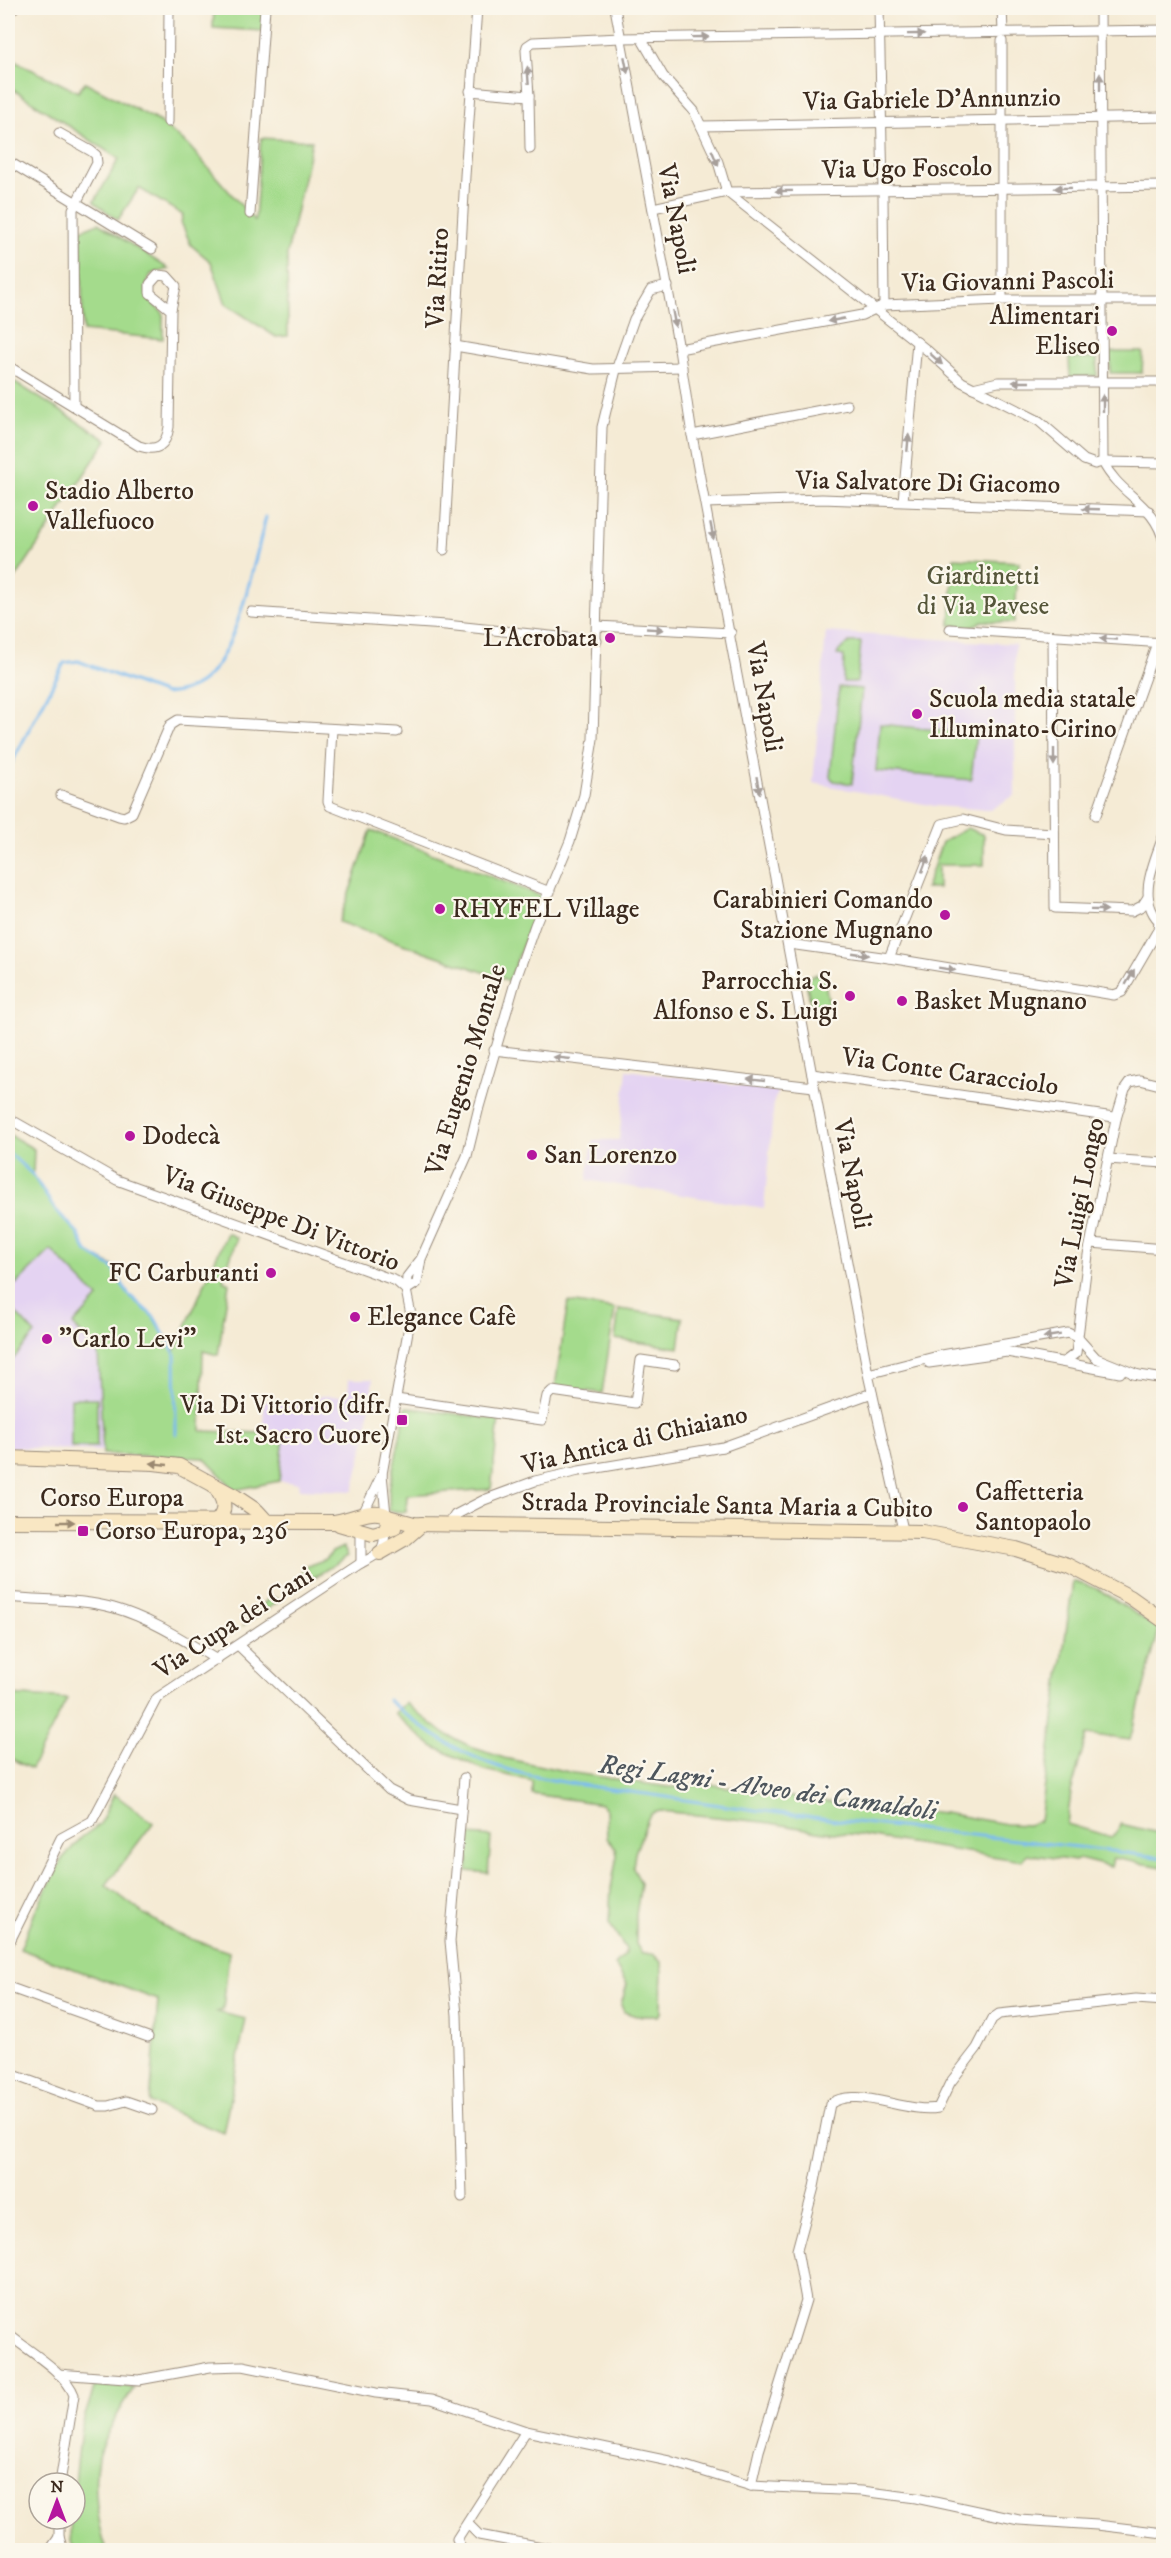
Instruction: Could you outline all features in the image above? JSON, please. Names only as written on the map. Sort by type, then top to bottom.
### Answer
[{"type":"main road","points":[[8,1458],[179,1466],[247,1504],[267,1522]]},
{"type":"main road","name":"Corso Europa","points":[[213,1484],[222,1496],[225,1507],[216,1522]]},
{"type":"main road","points":[[375,1512],[386,1524],[373,1534],[362,1520],[375,1512]]},
{"type":"main road","name":"Corso Europa","points":[[8,1521],[334,1522],[362,1520]]},
{"type":"main road","name":"Strada Provinciale Santa Maria a Cubito","points":[[386,1524],[903,1530],[1017,1549],[1068,1566],[1130,1597],[1164,1621]]},
{"type":"main road","points":[[380,1553],[406,1538],[418,1524]]},
{"type":"street","points":[[8,14],[14,8]]},
{"type":"street","points":[[168,122],[169,8]]},
{"type":"street","points":[[250,214],[265,8]]},
{"type":"street","name":"Via Napoli","points":[[615,8],[668,286],[692,435],[731,633],[868,1374],[903,1530]]},
{"type":"street","points":[[879,8],[883,121],[884,305]]},
{"type":"street","points":[[1002,8],[1002,300]]},
{"type":"street","points":[[1100,8],[1103,462],[1122,487],[1149,511],[1160,527],[1164,543]]},
{"type":"street","name":"Via Ritiro","points":[[444,550],[476,10]]},
{"type":"street","points":[[530,149],[526,50],[530,43],[621,38],[880,34],[1003,37],[1164,30]]},
{"type":"street","points":[[641,38],[663,76],[686,99],[718,162],[727,192],[917,342],[962,382],[1039,421],[1084,460],[1095,464],[1103,462],[1164,464]]},
{"type":"street","points":[[470,92],[529,96]]},
{"type":"street","name":"Via Gabriele D'Annunzio","points":[[701,126],[1164,117]]},
{"type":"street","points":[[59,133],[91,151],[97,158],[96,166],[75,203],[73,215],[74,406]]},
{"type":"street","points":[[8,161],[152,249]]},
{"type":"street","name":"Via Ugo Foscolo","points":[[653,208],[727,192],[883,193],[1002,187],[1164,186]]},
{"type":"street","name":"Via Eugenio Montale","points":[[406,1290],[417,1283],[421,1259],[467,1156],[494,1050],[525,951],[570,841],[584,795],[593,739],[601,439],[616,370],[634,319],[651,290],[668,286]]},
{"type":"street","name":"Via Giovanni Pascoli","points":[[679,349],[862,315],[884,305],[1002,300],[1164,300]]},
{"type":"street","points":[[8,366],[139,446],[156,448],[165,443],[169,428],[171,310]]},
{"type":"street","points":[[903,501],[917,342]]},
{"type":"street","points":[[456,346],[593,369],[682,367]]},
{"type":"street","points":[[973,388],[998,382],[1164,382]]},
{"type":"street","points":[[692,435],[847,405]]},
{"type":"street","name":"Via Salvatore Di Giacomo","points":[[706,503],[822,499],[1149,511]]},
{"type":"street","points":[[251,612],[446,625],[597,641]]},
{"type":"street","points":[[597,626],[731,633]]},
{"type":"street","points":[[950,629],[1160,643],[1096,815]]},
{"type":"street","points":[[1053,636],[1054,833],[1057,910],[1132,911],[1142,906],[1148,897]]},
{"type":"street","points":[[61,795],[118,816],[128,816],[132,813],[170,725],[177,720],[397,732]]},
{"type":"street","points":[[332,729],[328,801],[330,806],[550,892]]},
{"type":"street","points":[[889,958],[942,824],[963,819],[1005,830],[1054,833]]},
{"type":"street","points":[[789,944],[1114,995],[1122,992],[1161,921],[1150,907],[1148,897],[1149,882],[1164,834]]},
{"type":"street","points":[[494,1050],[814,1087]]},
{"type":"street","name":"Via Conte Caracciolo","points":[[812,1074],[1102,1115],[1116,1119]]},
{"type":"street","name":"Via Luigi Longo","points":[[1064,1362],[1076,1353],[1091,1243],[1116,1119],[1125,1089],[1130,1082],[1140,1080],[1164,1086]]},
{"type":"street","name":"Via Giuseppe Di Vittorio","points":[[8,1118],[117,1180],[396,1281],[406,1290],[411,1315],[382,1474],[362,1520]]},
{"type":"street","points":[[1108,1159],[1164,1163]]},
{"type":"street","points":[[1091,1243],[1164,1249]]},
{"type":"street","points":[[868,1374],[942,1355],[1068,1333],[1078,1338],[1095,1358],[1138,1375]]},
{"type":"street","points":[[1023,1355],[1022,1347],[1026,1340]]},
{"type":"street","points":[[921,1362],[946,1362],[999,1352],[1164,1379]]},
{"type":"street","points":[[396,1399],[542,1420],[547,1396],[552,1391],[636,1403],[641,1360],[675,1365]]},
{"type":"street","name":"Via Antica di Chiaiano","points":[[449,1524],[449,1520],[465,1510],[536,1481],[579,1471],[723,1447],[872,1393]]},
{"type":"street","name":"Via Giuseppe Di Vittorio","points":[[382,1474],[386,1524]]},
{"type":"street","points":[[361,1563],[362,1520]]},
{"type":"street","points":[[380,1553],[384,1546],[386,1524]]},
{"type":"street","name":"Via Cupa dei Cani","points":[[8,1945],[62,1838],[92,1821],[157,1698],[239,1646],[361,1563],[380,1553]]},
{"type":"street","points":[[8,1597],[97,1604],[115,1608],[217,1660]]},
{"type":"street","points":[[239,1646],[389,1790],[409,1800],[461,1809]]},
{"type":"street","points":[[462,2197],[457,2015],[450,1941],[464,1779]]},
{"type":"street","points":[[8,1987],[148,2037]]},
{"type":"street","points":[[751,2486],[759,2451],[806,2300],[797,2250],[814,2187],[830,2104],[837,2098],[850,2097],[915,2109],[938,2108],[950,2083],[977,2048],[992,2019],[999,2014],[1136,1999],[1164,2001]]},
{"type":"street","points":[[8,2073],[99,2106],[126,2101],[152,2110]]},
{"type":"street","points":[[8,2334],[58,2374],[71,2388],[75,2404],[62,2471]]},
{"type":"street","points":[[58,2374],[139,2380],[210,2367],[243,2366],[376,2393],[432,2399],[526,2431],[669,2461],[751,2486],[862,2492],[916,2498],[1018,2520],[1097,2525],[1164,2533]]},
{"type":"street","points":[[462,2550],[457,2539],[526,2431]]},
{"type":"street","points":[[468,2524],[478,2535],[558,2550]]},
{"type":"street","points":[[59,2531],[63,2550]]},
{"type":"street","points":[[50,2550],[59,2537]]},
{"type":"shaded area","name":"Scuola media statale Illuminato-Cirino","points":[[826,632],[1015,644],[1015,795],[990,810],[935,806],[813,783]]},
{"type":"shaded area","points":[[627,1070],[778,1091],[774,1101],[764,1208],[587,1180],[593,1140],[619,1140]]},
{"type":"shaded area","name":"\"Carlo Levi\"","points":[[51,1250],[98,1298],[73,1325],[98,1352],[102,1451],[8,1447],[8,1276],[16,1284]]},
{"type":"shaded area","points":[[349,1379],[373,1379],[366,1437],[353,1491],[299,1489],[298,1483],[279,1481],[284,1437],[263,1433],[264,1401],[313,1403],[321,1396],[348,1396]]},
{"type":"green space","points":[[214,8],[265,8],[263,31],[213,28]]},
{"type":"green space","points":[[8,58],[78,92],[85,82],[160,122],[189,146],[255,221],[261,138],[312,141],[287,254],[288,336],[276,337],[226,304],[211,262],[191,245],[181,222],[183,215],[139,188],[118,220],[94,202],[119,159],[8,86]]},
{"type":"green space","points":[[98,223],[169,269],[151,274],[146,291],[153,304],[163,313],[163,339],[83,331],[81,230]]},
{"type":"green space","points":[[1110,352],[1143,352],[1142,373],[1110,373]]},
{"type":"green space","points":[[1069,358],[1097,358],[1097,376],[1070,377]]},
{"type":"green space","name":"Stadio Alberto Vallefuoco","points":[[8,378],[107,440],[11,585],[8,582]]},
{"type":"green space","name":"Giardinetti di Via Pavese","points":[[954,558],[1019,562],[1014,623],[982,621],[973,627],[950,625]]},
{"type":"green space","points":[[850,642],[861,642],[857,682],[843,682],[844,656],[837,655]]},
{"type":"green space","points":[[839,687],[862,689],[852,784],[834,781],[830,777]]},
{"type":"green space","points":[[880,724],[976,734],[971,780],[876,771]]},
{"type":"green space","points":[[967,828],[984,835],[984,865],[938,865],[938,888],[926,888],[942,842]]},
{"type":"green space","name":"RHYFEL Village","points":[[371,830],[541,896],[509,981],[339,922]]},
{"type":"green space","points":[[823,973],[829,1003],[811,1006],[805,977]]},
{"type":"green space","points":[[8,1134],[34,1149],[33,1175],[54,1208],[77,1232],[87,1252],[113,1266],[128,1294],[154,1317],[174,1353],[227,1233],[237,1238],[223,1280],[229,1283],[218,1355],[203,1351],[201,1431],[263,1433],[284,1437],[279,1481],[235,1490],[204,1458],[103,1454],[98,1352],[73,1325],[98,1298],[51,1250],[16,1284],[8,1276]]},
{"type":"green space","points":[[568,1302],[615,1309],[602,1393],[555,1387]]},
{"type":"green space","points":[[619,1309],[683,1318],[679,1348],[615,1339]]},
{"type":"green space","points":[[14,1311],[35,1334],[8,1365],[8,1318]]},
{"type":"green space","points":[[71,1398],[97,1398],[97,1447],[71,1447]]},
{"type":"green space","points":[[406,1407],[499,1420],[491,1489],[407,1495],[406,1512],[389,1511],[389,1490]]},
{"type":"green space","points":[[343,1547],[348,1556],[294,1590],[304,1567],[326,1559],[332,1552]]},
{"type":"green space","points":[[1073,1581],[1098,1589],[1159,1629],[1130,1740],[1087,1734],[1071,1792],[1067,1824],[1111,1837],[1117,1832],[1120,1824],[1163,1834],[1163,1867],[1113,1858],[1111,1867],[1079,1859],[1075,1861],[1027,1854],[1022,1861],[771,1823],[661,1811],[652,1813],[635,1853],[633,1868],[641,1883],[636,1915],[636,1944],[642,1954],[653,1954],[662,1963],[661,2013],[657,2016],[636,2016],[624,2012],[621,2005],[627,1984],[615,1965],[624,1956],[626,1949],[609,1923],[611,1888],[617,1856],[616,1849],[607,1838],[606,1810],[602,1804],[532,1794],[532,1781],[484,1770],[432,1746],[394,1714],[405,1703],[445,1734],[474,1748],[504,1758],[574,1773],[668,1787],[703,1783],[818,1801],[944,1813],[1006,1824],[1028,1825],[1040,1821]]},
{"type":"green space","points":[[270,1597],[281,1600],[242,1626]]},
{"type":"green space","points":[[8,1695],[67,1699],[31,1769],[8,1757]]},
{"type":"green space","points":[[114,1794],[153,1823],[106,1885],[144,1914],[177,1934],[229,1952],[223,2010],[217,2012],[246,2019],[223,2133],[150,2103],[158,2000],[20,1949],[35,1912],[62,1859],[82,1837],[100,1824]]},
{"type":"green space","points":[[470,1835],[491,1837],[488,1873],[467,1871]]},
{"type":"green space","points":[[95,2385],[134,2388],[108,2432],[100,2450],[96,2469],[97,2505],[107,2550],[77,2550],[71,2540],[70,2531],[87,2531],[87,2471],[76,2471],[81,2428]]},
{"type":"waterway","name":"Regi Lagni - Alveo dei Camaldoli","points":[[8,770],[64,663],[78,661],[165,694],[192,688],[200,683],[213,670],[234,631],[250,582],[266,517]]},
{"type":"waterway","name":"Regi Lagni - Alveo dei Camaldoli","points":[[8,1152],[33,1175],[54,1208],[77,1232],[87,1252],[113,1268],[128,1294],[154,1317],[175,1354],[176,1434]]},
{"type":"waterway","name":"Regi Lagni - Alveo dei Camaldoli","points":[[388,1700],[425,1729],[461,1751],[491,1764],[551,1780],[786,1814],[1164,1858]]},
{"type":"place","name":"Alimentari Eliseo","points":[[1112,331]]},
{"type":"place","name":"Stadio Alberto Vallefuoco","points":[[33,506]]},
{"type":"place","name":"L'Acrobata","points":[[610,638]]},
{"type":"place","name":"Scuola media statale Illuminato-Cirino","points":[[917,714]]},
{"type":"place","name":"RHYFEL Village","points":[[440,909]]},
{"type":"place","name":"Carabinieri Comando Stazione Mugnano","points":[[945,915]]},
{"type":"place","name":"Parrocchia S. Alfonso e S. Luigi","points":[[850,996]]},
{"type":"place","name":"Basket Mugnano","points":[[902,1001]]},
{"type":"place","name":"Dodecà","points":[[130,1136]]},
{"type":"place","name":"San Lorenzo","points":[[532,1155]]},
{"type":"place","name":"FC Carburanti","points":[[271,1273]]},
{"type":"place","name":"Elegance Cafè","points":[[355,1317]]},
{"type":"place","name":"\"Carlo Levi\"","points":[[47,1339]]},
{"type":"place","name":"Via Di Vittorio (difr. Ist. Sacro Cuore)","points":[[402,1420]]},
{"type":"place","name":"Caffetteria Santopaolo","points":[[963,1507]]},
{"type":"place","name":"Corso Europa, 236","points":[[83,1531]]}]
